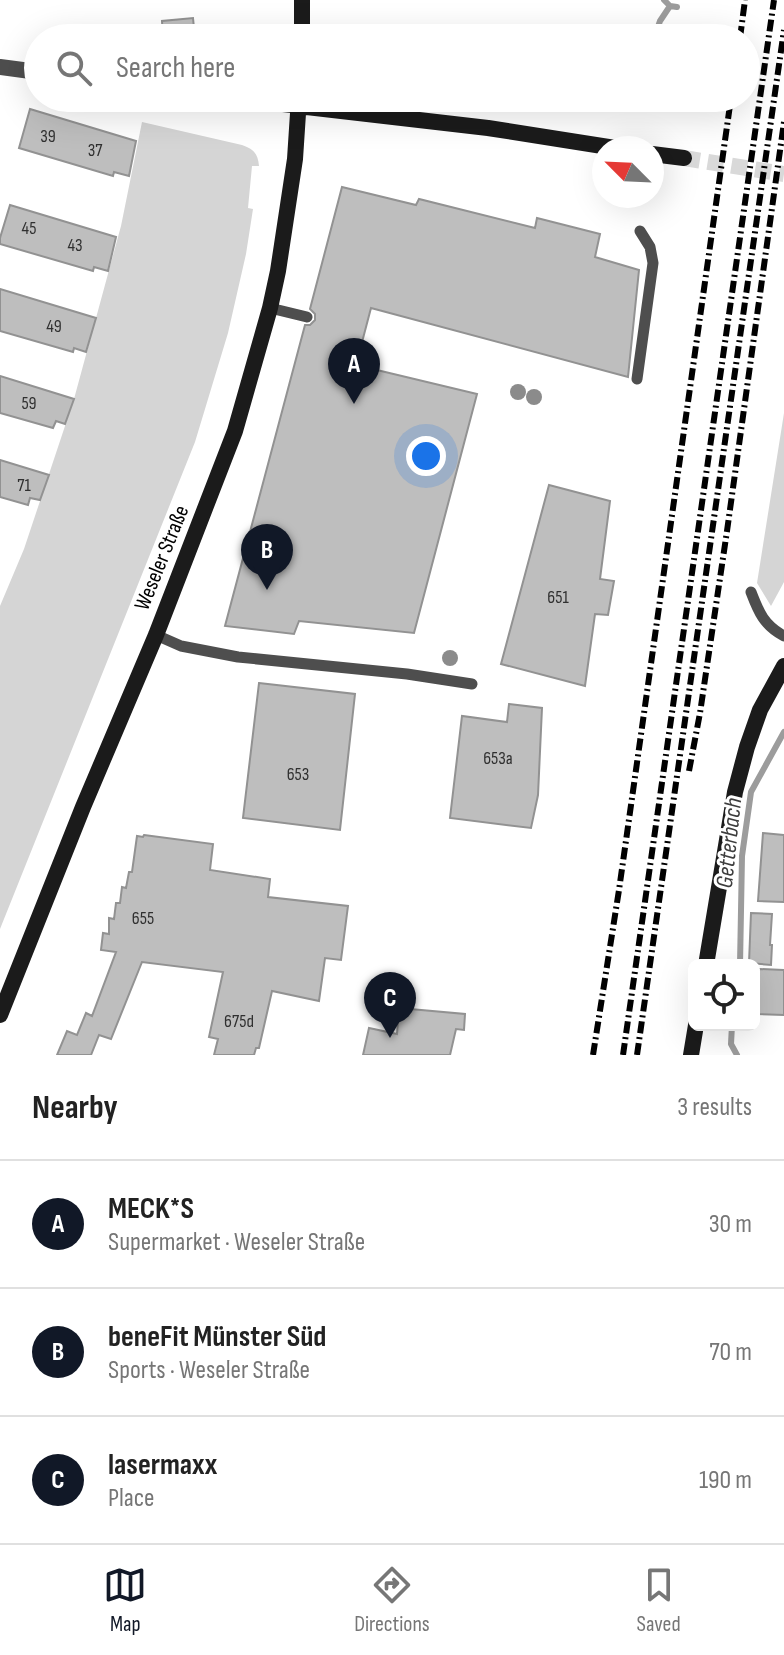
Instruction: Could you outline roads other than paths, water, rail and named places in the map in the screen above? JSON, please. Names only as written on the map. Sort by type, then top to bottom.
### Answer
[{"type":"main road","points":[[302,0],[302,24]]},
{"type":"main road","name":"Weseler Straße","points":[[0,1015],[156,635],[235,431],[270,308],[285,232],[298,112]]},
{"type":"main road","points":[[372,112],[592,144]]},
{"type":"main road","points":[[664,156],[684,158]]},
{"type":"main road","points":[[707,959],[735,792],[760,710],[784,666]]},
{"type":"main road","points":[[691,1055],[695,1031]]},
{"type":"street","points":[[0,67],[24,70]]},
{"type":"lane","points":[[637,379],[653,263],[650,247],[640,231]]},
{"type":"lane","points":[[270,308],[307,317]]},
{"type":"lane","points":[[751,592],[759,613],[771,629],[784,636]]},
{"type":"lane","points":[[156,635],[194,650],[238,657],[407,674],[472,684]]},
{"type":"waterway","points":[[664,0],[670,6],[677,7]]},
{"type":"waterway","points":[[659,24],[670,6]]},
{"type":"waterway","name":"Getterbach","points":[[740,959],[742,856],[751,792],[784,732]]},
{"type":"waterway","name":"Getterbach","points":[[732,1031],[731,1044],[737,1055]]},
{"type":"tunnel","points":[[684,158],[784,174]]},
{"type":"railway","points":[[742,24],[745,0]]},
{"type":"railway","points":[[760,98],[774,0]]},
{"type":"railway","points":[[637,1055],[784,30]]},
{"type":"railway","points":[[593,1055],[729,112]]},
{"type":"railway","points":[[623,1055],[758,112]]},
{"type":"railway","points":[[689,771],[727,531],[784,122]]},
{"type":"place","name":"MECK*S","points":[[354,404]]},
{"type":"place","name":"beneFit Münster Süd","points":[[267,590]]},
{"type":"place","name":"lasermaxx","points":[[390,1038]]}]
